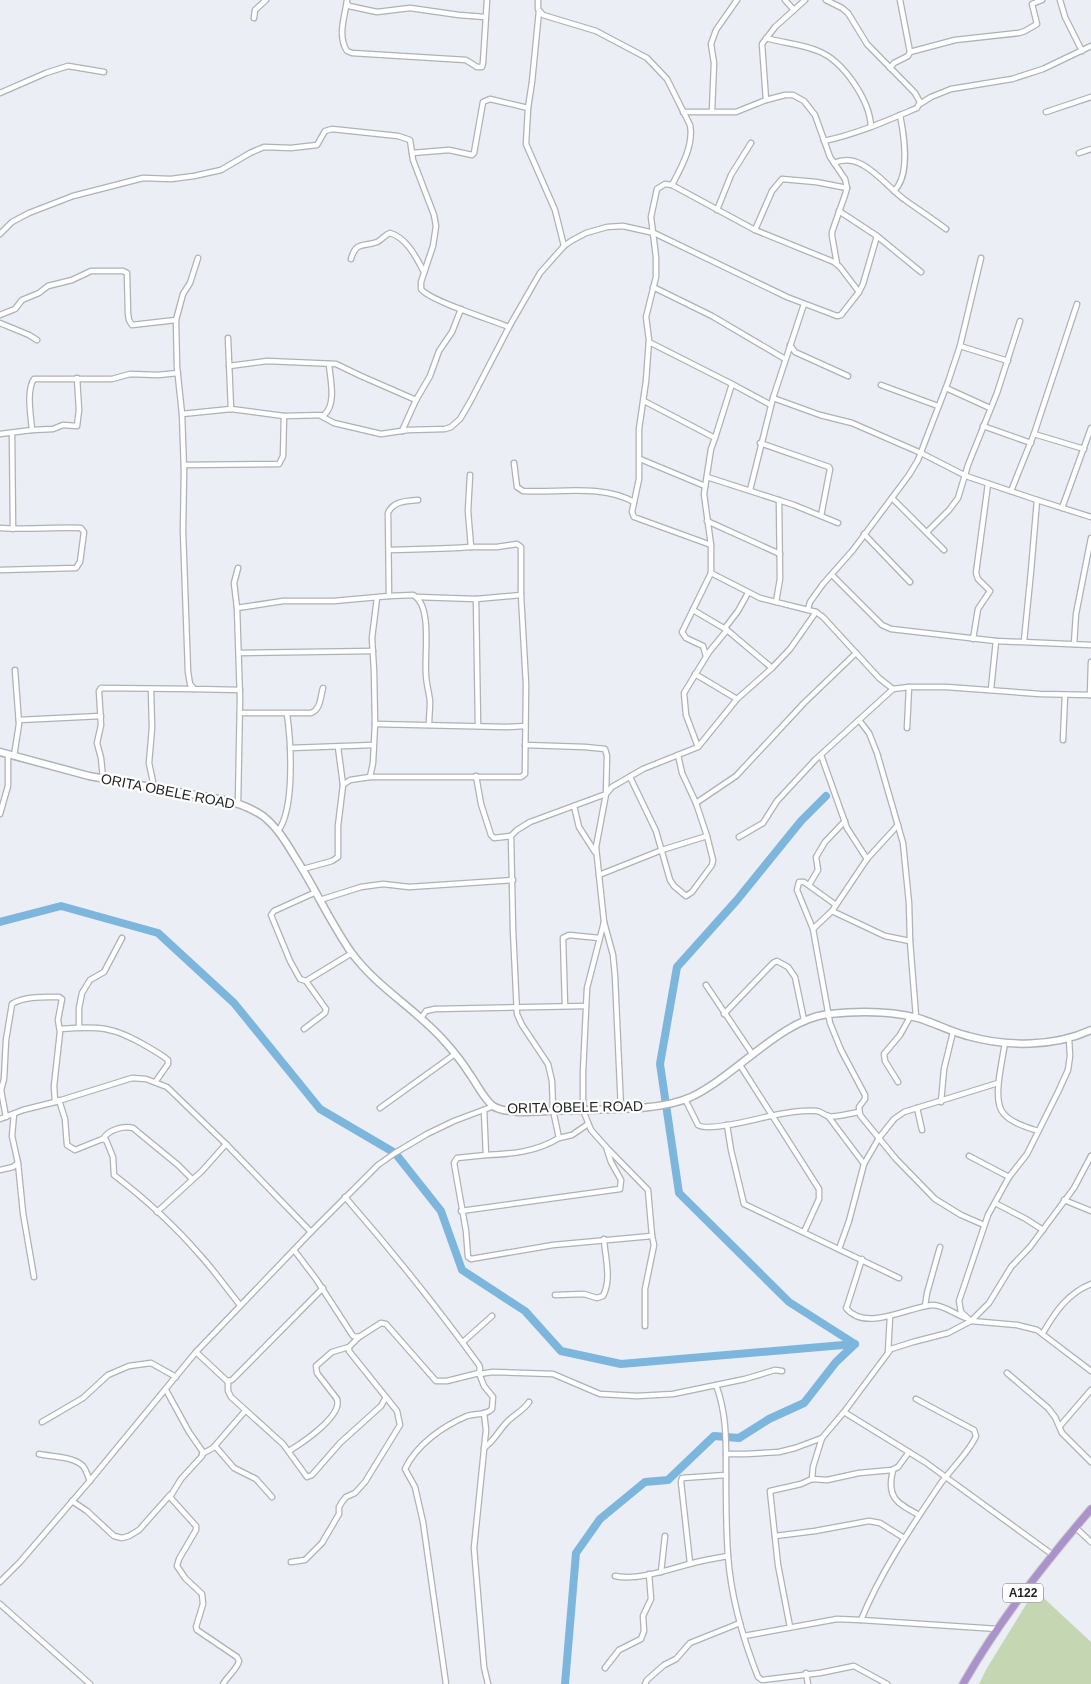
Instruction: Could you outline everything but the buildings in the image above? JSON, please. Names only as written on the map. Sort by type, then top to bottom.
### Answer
[{"type":"highway","name":"A122","points":[[963,1684],[1015,1603],[1091,1509]]},
{"type":"main road","name":"ORITA OBELE ROAD","points":[[0,752],[103,778],[238,803],[264,817],[278,831],[352,953],[389,991],[445,1041],[494,1106],[508,1111],[621,1108],[666,1104],[685,1099],[705,1090],[784,1032],[804,1020],[828,1014],[871,1013],[913,1017],[953,1032],[983,1040],[1005,1042],[1045,1042],[1068,1039],[1091,1030]]},
{"type":"street","points":[[254,18],[255,10],[266,0]]},
{"type":"street","points":[[347,1],[342,40],[347,51],[352,53],[466,60],[478,67],[482,66],[483,63],[486,0]]},
{"type":"street","points":[[538,0],[539,11],[528,108],[526,144],[555,210],[564,246]]},
{"type":"street","points":[[712,111],[714,63],[711,44],[716,30],[737,0]]},
{"type":"street","points":[[784,0],[794,10]]},
{"type":"street","points":[[766,100],[761,50],[766,38],[805,0]]},
{"type":"street","points":[[826,0],[848,13],[866,44],[915,93],[920,104]]},
{"type":"street","points":[[900,0],[910,52]]},
{"type":"street","points":[[890,68],[894,63],[908,56],[910,52],[955,40],[1025,31],[1037,24],[1032,4],[1042,0]]},
{"type":"street","points":[[1060,0],[1065,17],[1082,51]]},
{"type":"street","points":[[347,1],[349,6],[377,12],[410,8],[486,17]]},
{"type":"street","points":[[539,11],[543,15],[596,30],[647,58],[667,79],[690,125],[691,136],[681,169],[672,185]]},
{"type":"street","points":[[766,38],[818,51],[836,62],[856,86],[871,119],[871,128]]},
{"type":"street","points":[[824,142],[871,128],[917,108],[931,97],[951,89],[1026,75],[1051,66],[1091,46]]},
{"type":"street","points":[[0,93],[46,73],[68,66],[104,72]]},
{"type":"street","points":[[684,112],[740,111],[775,97],[793,95],[804,101],[815,115],[824,142],[834,163],[845,179],[847,188],[835,221],[832,236],[837,264]]},
{"type":"street","points":[[1046,112],[1091,97]]},
{"type":"street","points":[[412,153],[449,150],[472,155],[474,153],[483,102],[490,99],[528,108]]},
{"type":"street","points":[[894,191],[900,185],[904,164],[904,139],[900,115]]},
{"type":"street","points":[[0,234],[12,222],[29,213],[73,196],[143,178],[171,179],[221,170],[250,153],[264,148],[292,148],[317,145],[324,133],[332,128],[403,137],[410,140],[415,167],[434,215],[436,226],[433,246],[420,286],[423,292],[509,327]]},
{"type":"street","points":[[717,210],[731,175],[751,143]]},
{"type":"street","points":[[1079,153],[1091,149]]},
{"type":"street","points":[[834,163],[846,159],[861,164],[946,229]]},
{"type":"street","points":[[755,230],[772,191],[782,179],[816,182],[847,188]]},
{"type":"street","points":[[711,545],[634,517],[632,512],[638,488],[639,429],[644,401],[649,342],[646,322],[657,268],[651,217],[656,192],[660,186],[665,184],[672,185],[755,230],[837,264],[859,292]]},
{"type":"street","points":[[839,212],[877,236],[921,272]]},
{"type":"street","points":[[182,414],[231,409],[284,416],[321,416],[334,423],[375,434],[389,434],[402,430],[445,429],[455,425],[470,402],[540,273],[564,246],[586,233],[606,227],[623,226],[654,233],[768,288],[804,304],[839,316],[859,292],[877,236]]},
{"type":"street","points":[[351,259],[358,247],[378,242],[390,233],[405,243],[416,256],[424,272]]},
{"type":"street","points":[[194,690],[190,684],[188,672],[183,539],[184,465],[176,320],[183,294],[190,283],[198,258]]},
{"type":"street","points":[[808,608],[823,584],[914,469],[946,388],[960,346],[982,258]]},
{"type":"street","points":[[0,315],[15,309],[22,300],[39,293],[48,286],[66,282],[97,270],[123,271],[127,274],[128,314],[132,324],[176,320]]},
{"type":"street","points":[[653,287],[712,316],[785,359]]},
{"type":"street","points":[[750,490],[772,398],[804,304]]},
{"type":"street","points":[[1011,491],[1031,443],[1077,304]]},
{"type":"street","points":[[402,430],[430,376],[439,351],[452,332],[461,309]]},
{"type":"street","points":[[927,532],[954,504],[1008,361],[1020,321]]},
{"type":"street","points":[[0,324],[29,334],[37,340]]},
{"type":"street","points":[[228,338],[231,409]]},
{"type":"street","points":[[649,342],[770,405]]},
{"type":"street","points":[[790,345],[795,352]]},
{"type":"street","points":[[960,346],[1008,361]]},
{"type":"street","points":[[787,352],[795,352],[848,376]]},
{"type":"street","points":[[229,366],[259,361],[340,365],[416,400]]},
{"type":"street","points":[[321,416],[328,412],[331,402],[328,364]]},
{"type":"street","points":[[32,430],[30,398],[32,380],[36,378],[112,379],[130,374],[178,373]]},
{"type":"street","points":[[0,434],[53,429],[63,425],[77,426],[79,410],[77,378]]},
{"type":"street","points":[[706,656],[703,646],[686,638],[682,632],[711,573],[711,545],[706,521],[704,494],[711,449],[732,384]]},
{"type":"street","points":[[881,385],[938,406]]},
{"type":"street","points":[[946,388],[990,408]]},
{"type":"street","points":[[772,398],[820,415],[852,422],[921,453],[966,476],[1091,517]]},
{"type":"street","points":[[644,401],[715,438]]},
{"type":"street","points":[[184,465],[279,464],[283,456],[284,416]]},
{"type":"street","points":[[983,426],[1031,443]]},
{"type":"street","points":[[1062,508],[1091,431]]},
{"type":"street","points":[[12,433],[13,529]]},
{"type":"street","points":[[1034,434],[1084,449]]},
{"type":"street","points":[[760,443],[829,467],[821,516]]},
{"type":"street","points":[[640,458],[705,486]]},
{"type":"street","points":[[514,464],[517,487],[520,490],[610,493],[634,502]]},
{"type":"street","points":[[470,475],[468,511],[470,547]]},
{"type":"street","points":[[707,477],[779,500],[838,523]]},
{"type":"street","points":[[973,639],[978,609],[990,592],[978,579],[976,573],[988,484]]},
{"type":"street","points":[[892,498],[944,550]]},
{"type":"street","points":[[389,596],[389,510],[397,503],[418,500]]},
{"type":"street","points":[[776,602],[780,579],[779,500]]},
{"type":"street","points":[[1024,642],[1037,500]]},
{"type":"street","points":[[706,521],[780,554]]},
{"type":"street","points":[[0,528],[67,528],[82,529],[84,532],[80,565],[74,568],[0,570]]},
{"type":"street","points":[[864,534],[910,582]]},
{"type":"street","points":[[1074,644],[1076,614],[1091,538]]},
{"type":"street","points":[[343,785],[350,780],[370,777],[523,776],[526,771],[526,684],[521,596],[522,552],[520,544],[497,547],[389,550]]},
{"type":"street","points":[[238,568],[234,583],[237,608],[240,690],[238,803]]},
{"type":"street","points":[[711,573],[748,593],[776,602],[808,608],[816,612],[823,617],[879,678],[893,689]]},
{"type":"street","points":[[832,575],[857,602],[886,628],[996,641],[1091,645]]},
{"type":"street","points":[[698,747],[689,723],[683,696],[706,656],[738,611],[748,593]]},
{"type":"street","points":[[237,608],[282,601],[334,601],[389,596],[414,595],[417,597],[476,598],[521,596]]},
{"type":"street","points":[[417,597],[422,603],[425,624],[425,672],[430,702],[429,725]]},
{"type":"street","points":[[370,777],[373,763],[375,724],[372,638],[376,598]]},
{"type":"street","points":[[476,598],[478,726]]},
{"type":"street","points":[[693,610],[726,629],[772,668]]},
{"type":"street","points":[[559,1138],[553,1110],[551,1073],[548,1064],[522,1025],[517,1014],[512,836],[517,830],[530,822],[606,794],[612,787],[651,765],[698,747],[737,699],[790,649],[816,612]]},
{"type":"street","points":[[991,689],[996,641]]},
{"type":"street","points":[[239,653],[373,650]]},
{"type":"street","points":[[696,803],[736,776],[804,703],[856,653]]},
{"type":"street","points":[[740,837],[762,823],[777,800],[821,755],[893,689],[909,686],[1090,695],[1091,662]]},
{"type":"street","points":[[0,814],[8,786],[11,755],[19,733],[15,670]]},
{"type":"street","points":[[695,674],[737,699]]},
{"type":"street","points":[[907,728],[909,686]]},
{"type":"street","points":[[103,778],[97,743],[102,716],[99,691],[101,688],[240,690]]},
{"type":"street","points":[[240,713],[311,713],[318,708],[323,688]]},
{"type":"street","points":[[151,689],[152,728],[149,766],[154,787]]},
{"type":"street","points":[[1063,740],[1065,695]]},
{"type":"street","points":[[278,831],[284,818],[291,775],[287,714]]},
{"type":"street","points":[[19,720],[102,716]]},
{"type":"street","points":[[860,720],[877,753],[904,852],[909,903],[913,1017],[884,1054],[883,1058],[898,1082]]},
{"type":"street","points":[[375,724],[525,726]]},
{"type":"street","points":[[290,748],[338,748],[374,745]]},
{"type":"street","points":[[525,745],[605,749],[608,756],[606,794],[596,854],[604,922],[613,955],[621,1108]]},
{"type":"street","points":[[302,869],[332,861],[338,857],[338,826],[343,785],[338,748]]},
{"type":"street","points":[[630,778],[656,831],[670,880],[682,894],[689,895],[712,865],[713,860],[696,803],[684,778],[678,755]]},
{"type":"street","points":[[821,755],[845,822],[867,859]]},
{"type":"street","points":[[476,776],[481,804],[491,835],[494,838],[512,836]]},
{"type":"street","points":[[574,806],[579,827],[596,854]]},
{"type":"street","points":[[809,885],[818,872],[816,857],[825,842],[845,822]]},
{"type":"street","points":[[813,929],[832,911],[867,859],[898,825]]},
{"type":"street","points":[[599,875],[662,850],[707,836]]},
{"type":"street","points":[[320,900],[361,887],[383,884],[409,887],[513,880]]},
{"type":"street","points":[[836,905],[809,885],[802,881],[799,882],[797,887],[813,929],[828,1014],[841,1050],[864,1090],[865,1099],[859,1107],[859,1112],[867,1125],[935,1199],[961,1215],[984,1224]]},
{"type":"street","points":[[304,1029],[325,1013],[326,1009],[306,981],[300,979],[271,916],[274,911],[316,892]]},
{"type":"street","points":[[832,911],[885,936],[910,941]]},
{"type":"street","points":[[604,922],[590,972],[586,1006],[583,1110],[588,1124],[606,1148],[648,1190],[654,1246],[645,1290],[645,1326]]},
{"type":"street","points":[[565,1006],[563,938],[568,936],[599,938]]},
{"type":"street","points":[[79,1027],[79,1008],[82,993],[90,980],[104,972],[122,938]]},
{"type":"street","points":[[306,981],[352,953]]},
{"type":"street","points":[[724,1014],[777,961],[788,968],[795,977],[804,1020]]},
{"type":"street","points":[[706,985],[724,1014],[754,1055]]},
{"type":"street","points":[[6,1117],[1,1090],[4,1079],[6,1040],[12,1004],[37,997],[61,997],[54,1086],[57,1101],[65,1119],[66,1139],[70,1148],[75,1150],[103,1139],[109,1133],[125,1126],[133,1128],[192,1179]]},
{"type":"street","points":[[421,1018],[426,1011],[434,1008],[586,1006]]},
{"type":"street","points":[[60,1028],[98,1027],[136,1040],[167,1058],[168,1064],[156,1081]]},
{"type":"street","points":[[942,1102],[944,1068],[953,1032]]},
{"type":"street","points":[[969,1320],[961,1312],[959,1301],[984,1224],[1009,1178],[1026,1154],[1068,1070],[1070,1056],[1068,1039]]},
{"type":"street","points":[[1005,1042],[998,1083],[998,1103],[1004,1114],[1016,1123],[1038,1131]]},
{"type":"street","points":[[380,1108],[455,1054]]},
{"type":"street","points":[[740,1066],[820,1192],[819,1199],[804,1232]]},
{"type":"street","points":[[0,1119],[132,1078],[138,1077],[156,1081],[172,1090],[311,1232]]},
{"type":"street","points":[[839,1249],[854,1206],[864,1164],[879,1138],[898,1116],[998,1083]]},
{"type":"street","points":[[685,1099],[699,1126],[727,1125],[772,1116],[818,1111],[828,1116],[864,1164]]},
{"type":"street","points":[[1,1579],[90,1481],[196,1352],[378,1165],[427,1134],[454,1121],[494,1106]]},
{"type":"street","points":[[918,1108],[922,1130]]},
{"type":"street","points":[[484,1110],[486,1155]]},
{"type":"street","points":[[828,1116],[859,1112]]},
{"type":"street","points":[[14,1114],[12,1136],[18,1163],[23,1214],[34,1277]]},
{"type":"street","points":[[588,1124],[572,1135],[559,1138],[533,1150],[512,1154],[473,1156],[455,1160],[457,1186],[466,1231],[468,1256],[470,1258],[553,1245],[652,1236]]},
{"type":"street","points":[[727,1125],[744,1204],[899,1278]]},
{"type":"street","points":[[103,1139],[106,1141],[113,1157],[114,1174],[157,1212],[198,1253],[240,1305]]},
{"type":"street","points":[[157,1212],[226,1144]]},
{"type":"street","points":[[461,1211],[620,1189],[621,1180],[606,1148]]},
{"type":"street","points":[[969,1156],[1009,1178]]},
{"type":"street","points":[[812,1479],[815,1460],[822,1438],[844,1412],[888,1352],[902,1345],[948,1334],[990,1304],[1012,1267],[1080,1179],[1091,1156]]},
{"type":"street","points":[[0,1170],[13,1167],[18,1163]]},
{"type":"street","points":[[345,1197],[378,1235],[463,1342],[479,1365],[479,1374],[484,1386],[492,1394],[494,1400],[492,1409],[484,1413],[467,1416],[436,1434],[426,1442],[405,1469],[415,1487],[423,1522],[446,1684]]},
{"type":"street","points":[[1064,1200],[1091,1211]]},
{"type":"street","points":[[995,1203],[1026,1219],[1042,1230]]},
{"type":"street","points":[[555,1295],[584,1294],[597,1298],[603,1296],[606,1291],[608,1276],[604,1239]]},
{"type":"street","points":[[925,1306],[940,1247]]},
{"type":"street","points":[[294,1250],[323,1288],[353,1336],[359,1337]]},
{"type":"street","points":[[862,1259],[846,1308],[851,1313],[868,1318],[890,1317],[925,1306],[940,1306],[969,1320],[1032,1328],[1043,1333],[1091,1371]]},
{"type":"street","points":[[1043,1333],[1055,1312],[1067,1299],[1080,1288],[1091,1284]]},
{"type":"street","points":[[228,1381],[232,1380],[323,1288]]},
{"type":"street","points":[[463,1342],[492,1316]]},
{"type":"street","points":[[888,1352],[890,1317]]},
{"type":"street","points":[[289,1451],[323,1425],[337,1410],[337,1399],[318,1373],[316,1366],[332,1352],[349,1347],[359,1337],[381,1323],[386,1324],[436,1381],[447,1381],[493,1372],[553,1374],[596,1393],[637,1396],[673,1394],[759,1376],[775,1370],[782,1371]]},
{"type":"street","points":[[291,1562],[305,1560],[322,1543],[339,1514],[339,1506],[346,1497],[355,1493],[365,1482],[400,1425],[399,1416],[349,1351],[349,1347]]},
{"type":"street","points":[[196,1352],[228,1381],[229,1394],[289,1451],[305,1476],[310,1477],[340,1443],[382,1406],[386,1397]]},
{"type":"street","points":[[42,1422],[83,1398],[108,1374],[129,1366],[151,1363],[176,1377]]},
{"type":"street","points":[[1007,1373],[1048,1408],[1062,1432],[1091,1462]]},
{"type":"street","points":[[716,1385],[726,1429],[728,1556],[734,1597],[744,1636],[760,1680],[806,1673],[820,1673],[854,1666],[878,1682],[887,1684]]},
{"type":"street","points":[[166,1390],[202,1454]]},
{"type":"street","points":[[1060,1426],[1091,1390]]},
{"type":"street","points":[[861,1620],[867,1605],[904,1538],[945,1477],[974,1440],[976,1433],[974,1430],[916,1399]]},
{"type":"street","points":[[484,1448],[496,1437],[508,1421],[529,1402]]},
{"type":"street","points":[[72,1501],[114,1536],[122,1538],[129,1536],[139,1530],[170,1495],[202,1454],[215,1446],[245,1411]]},
{"type":"street","points":[[844,1412],[910,1452],[1053,1555]]},
{"type":"street","points":[[484,1413],[486,1430],[474,1548],[484,1667],[488,1684]]},
{"type":"street","points":[[726,1454],[779,1452],[822,1438]]},
{"type":"street","points":[[215,1446],[234,1468],[256,1479],[272,1497]]},
{"type":"street","points":[[790,1627],[778,1565],[770,1491],[801,1484],[812,1479],[827,1480],[859,1473],[893,1470],[910,1452]]},
{"type":"street","points":[[39,1454],[80,1464],[90,1481]]},
{"type":"street","points":[[893,1470],[890,1487],[895,1500],[919,1515]]},
{"type":"street","points":[[690,1564],[682,1478],[726,1475]]},
{"type":"street","points":[[170,1495],[171,1500],[196,1526],[196,1530],[178,1559],[177,1566],[185,1578],[202,1594],[203,1604],[196,1629],[237,1657],[239,1661],[237,1668],[231,1672],[223,1684]]},
{"type":"street","points":[[774,1536],[815,1532],[869,1521],[880,1523],[904,1538]]},
{"type":"street","points":[[1075,1527],[1091,1542]]},
{"type":"street","points":[[661,1572],[665,1536]]},
{"type":"street","points":[[615,1576],[622,1577],[661,1572],[728,1556]]},
{"type":"street","points":[[605,1668],[619,1650],[641,1639],[644,1631],[643,1619],[651,1599],[649,1574]]},
{"type":"street","points":[[0,1604],[90,1684]]},
{"type":"street","points":[[744,1636],[837,1620],[998,1629]]},
{"type":"street","points":[[645,1684],[664,1665],[676,1659],[690,1642],[740,1623]]},
{"type":"street","points":[[806,1673],[808,1684]]},
{"type":"green space","points":[[1035,1590],[1091,1642],[1091,1684],[979,1684],[987,1668]]},
{"type":"waterway","points":[[565,1684],[576,1553],[600,1519],[645,1482],[668,1480],[714,1436],[739,1438],[769,1419],[804,1403],[836,1362],[855,1344],[789,1302],[679,1193],[660,1064],[677,967],[737,900],[801,821],[826,796]]},
{"type":"waterway","points":[[0,922],[61,906],[158,933],[234,1003],[320,1109],[395,1153],[441,1211],[462,1270],[525,1311],[561,1351],[621,1364],[855,1344]]}]
